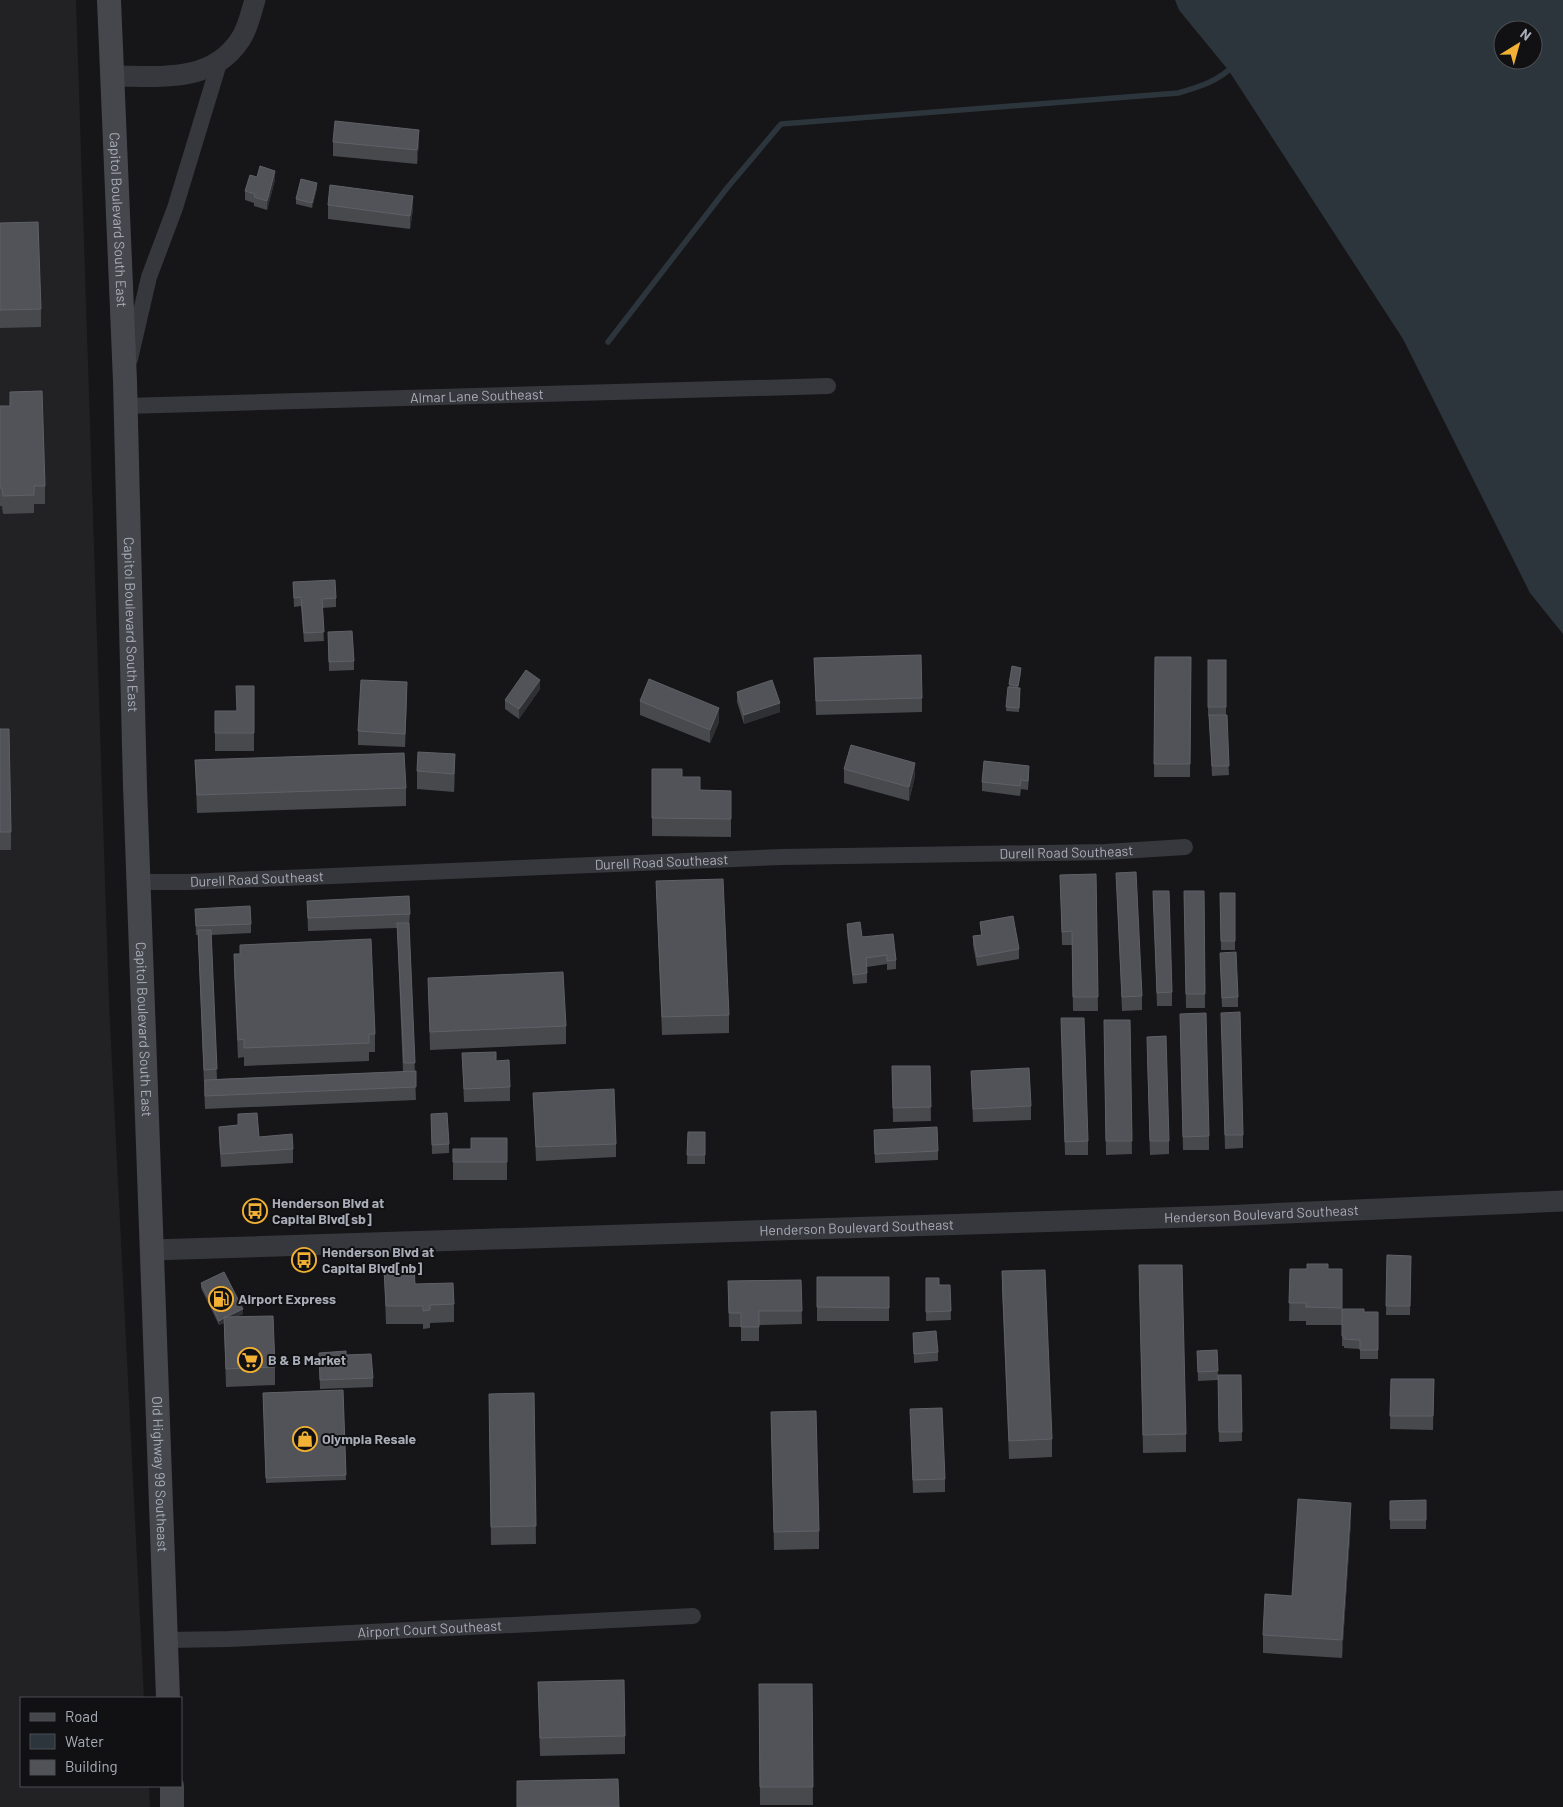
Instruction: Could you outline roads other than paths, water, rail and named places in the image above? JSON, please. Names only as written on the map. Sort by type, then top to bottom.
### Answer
[{"type":"main road","name":"Capitol Boulevard South East","points":[[109,0],[126,406],[138,882],[151,1250]]},
{"type":"main road","name":"Old Highway 99 Southeast","points":[[151,1250],[168,1697]]},
{"type":"main road","points":[[172,1787],[172,1807]]},
{"type":"street","points":[[112,76],[182,75],[211,68],[228,54],[241,39],[255,0]]},
{"type":"street","points":[[125,381],[149,277],[175,208],[220,60]]},
{"type":"street","name":"Almar Lane Southeast","points":[[126,406],[828,386]]},
{"type":"street","name":"Durell Road Southeast","points":[[138,882],[197,882],[782,857],[1105,852],[1185,847]]},
{"type":"street","name":"Henderson Boulevard Southeast","points":[[151,1250],[1211,1216],[1563,1202]]},
{"type":"street","name":"Airport Court Southeast","points":[[166,1640],[229,1639],[693,1616]]},
{"type":"water","points":[[1175,0],[1563,0],[1563,634],[1530,593],[1403,339],[1229,71],[1179,10]]},
{"type":"waterway","points":[[608,342],[727,188],[781,124],[1178,93],[1201,86],[1222,75],[1234,65]]},
{"type":"place","name":"Henderson Blvd at Capital Blvd[sb]","points":[[255,1211]]},
{"type":"place","name":"Henderson Blvd at Capital Blvd[nb]","points":[[304,1260]]},
{"type":"place","name":"Airport Express","points":[[221,1299]]},
{"type":"place","name":"B & B Market","points":[[250,1360]]},
{"type":"place","name":"Olympia Resale","points":[[305,1439]]}]
